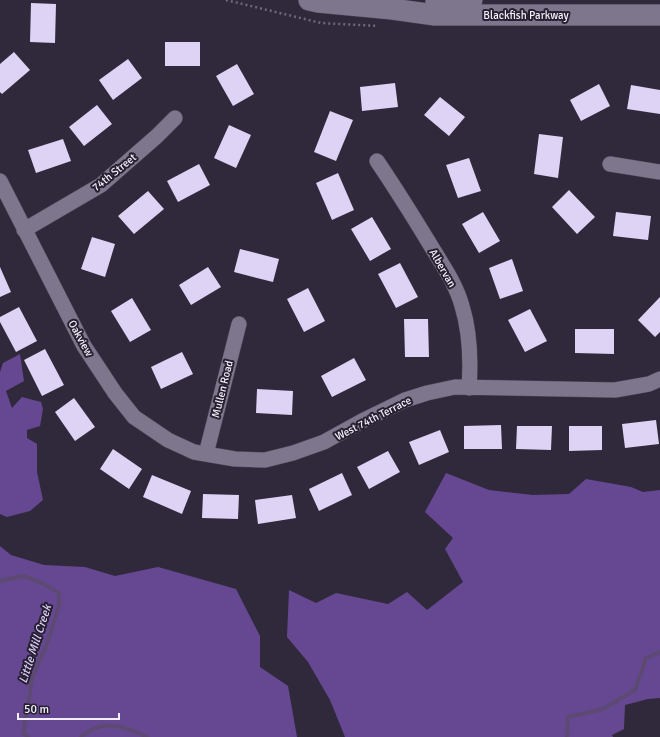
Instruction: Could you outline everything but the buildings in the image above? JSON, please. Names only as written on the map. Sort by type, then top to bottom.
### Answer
[{"type":"main road","name":"Blackfish Parkway","points":[[308,0],[435,15],[660,15]]},
{"type":"main road","name":"Blackfish Parkway","points":[[392,9],[435,2],[472,0]]},
{"type":"street","name":"74th Street","points":[[24,230],[101,185],[157,136],[175,118]]},
{"type":"street","name":"Albervan","points":[[377,161],[454,283],[462,306],[468,336],[471,365],[469,388]]},
{"type":"street","points":[[610,164],[660,172]]},
{"type":"street","name":"Oakview","points":[[0,181],[84,346],[114,393],[134,417],[168,440],[194,452],[206,454]]},
{"type":"street","name":"Mullen Road","points":[[206,454],[238,324]]},
{"type":"street","name":"West 74th Terrace","points":[[206,454],[234,459],[265,460],[293,453],[324,442],[405,400],[427,393],[455,387],[615,390],[649,384],[660,379]]},
{"type":"shaded area","points":[[20,354],[24,381],[6,391],[12,408],[22,397],[41,402],[43,409],[40,426],[27,430],[27,438],[37,444],[37,472],[43,500],[30,511],[7,517],[0,514],[0,372],[3,363]]},
{"type":"shaded area","points":[[446,473],[489,490],[533,495],[569,494],[586,479],[631,487],[643,492],[660,490],[660,698],[648,699],[625,705],[624,729],[612,735],[613,737],[345,737],[330,700],[308,662],[287,637],[289,590],[316,603],[336,593],[388,604],[407,592],[427,610],[463,582],[445,549],[453,538],[425,512]]},
{"type":"shaded area","points":[[0,546],[11,555],[44,565],[85,567],[115,576],[158,567],[236,589],[260,636],[260,667],[288,686],[297,737],[0,737]]},
{"type":"waterway","name":"Little Mill Creek","points":[[0,582],[23,576],[42,583],[59,593],[59,605],[47,644],[32,678],[23,733],[28,737]]},
{"type":"waterway","points":[[567,737],[568,717],[603,709],[635,690],[646,658],[660,652]]},
{"type":"waterway","name":"Little Mill Creek","points":[[81,737],[97,727],[105,726],[122,727],[147,737]]}]
